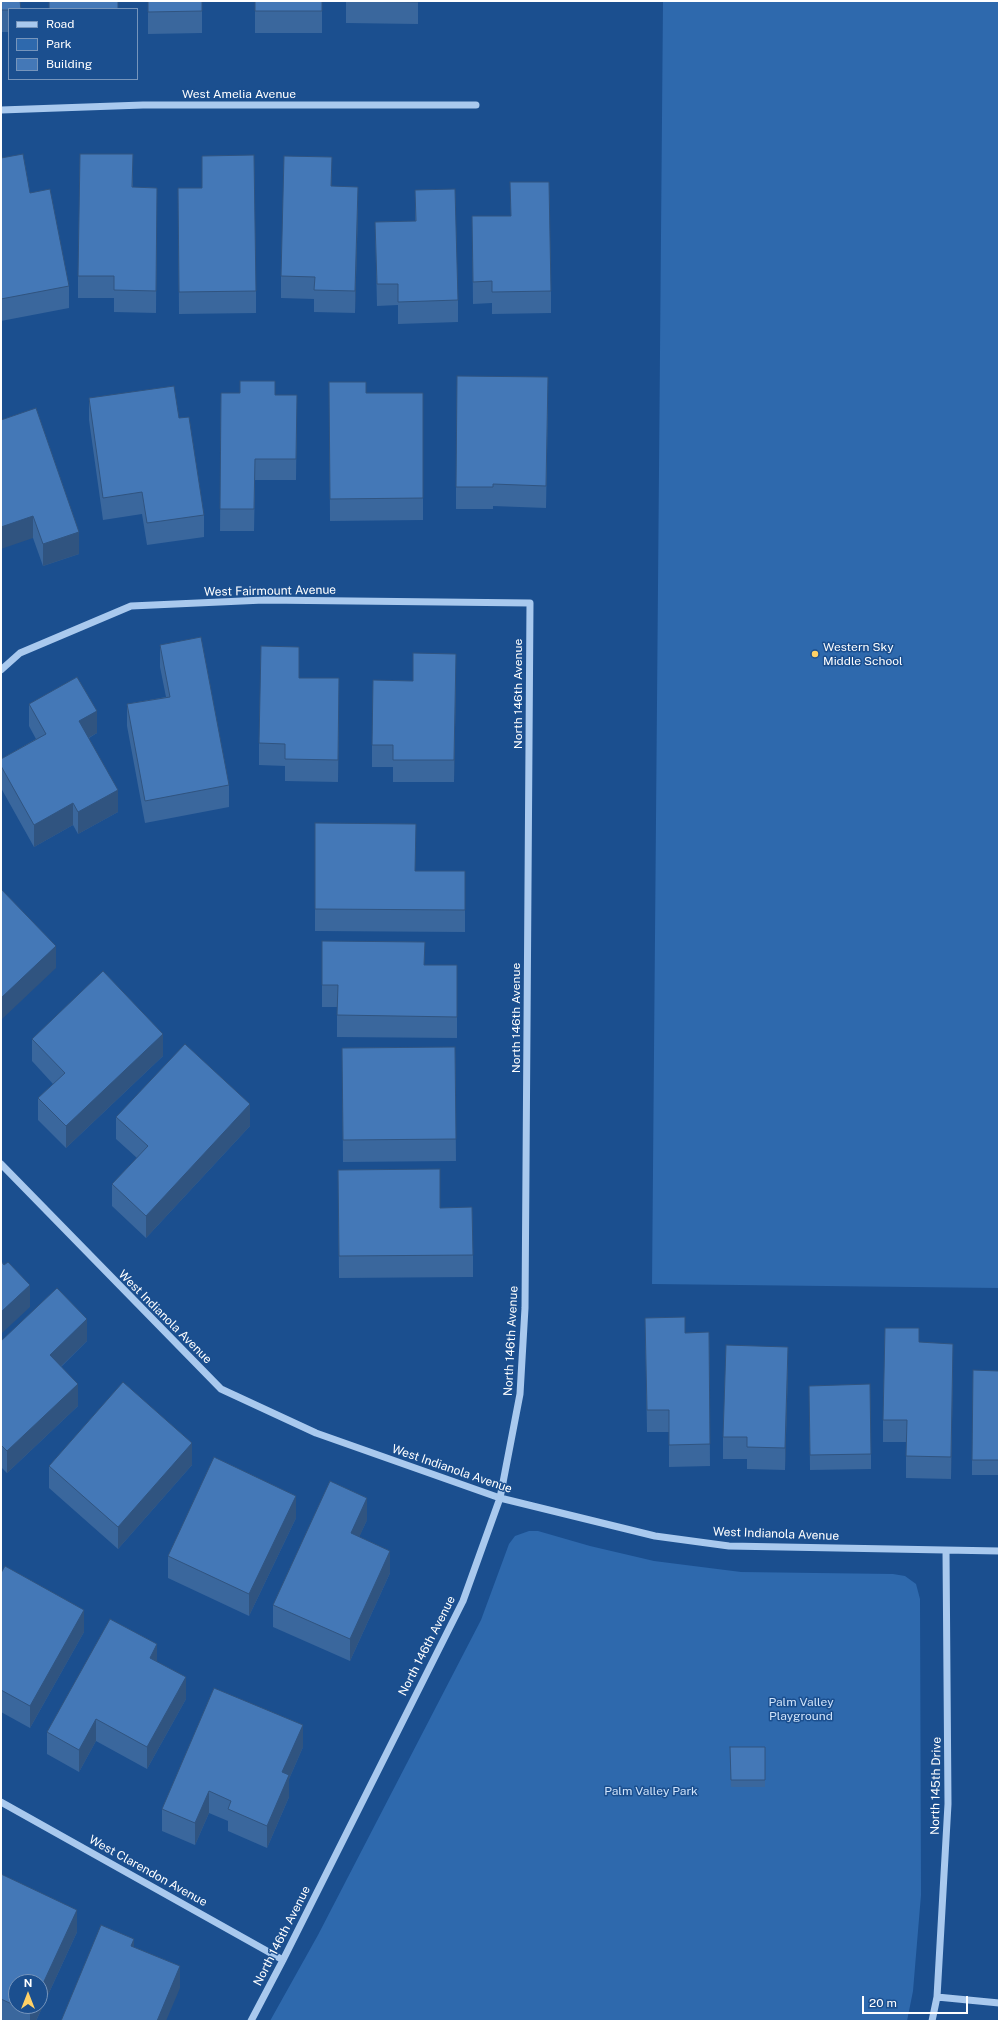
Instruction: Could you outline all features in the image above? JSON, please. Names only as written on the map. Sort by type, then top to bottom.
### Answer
[{"type":"street","name":"West Amelia Avenue","points":[[1,110],[143,104],[476,104]]},
{"type":"street","name":"West Fairmount Avenue","points":[[1,670],[20,653],[131,606],[264,600],[530,603]]},
{"type":"street","name":"North 146th Avenue","points":[[251,2021],[463,1601],[500,1498],[520,1394],[525,1308],[530,603]]},
{"type":"street","name":"West Indianola Avenue","points":[[1,1164],[221,1388],[316,1433],[500,1498],[655,1536],[729,1546],[946,1551],[999,1550]]},
{"type":"street","name":"North 145th Drive","points":[[932,2021],[937,1997],[948,1804],[946,1551]]},
{"type":"street","name":"West Clarendon Avenue","points":[[1,1802],[283,1960]]},
{"type":"street","points":[[937,1997],[999,2003]]},
{"type":"green space","name":"Western Sky Middle School","points":[[663,1],[999,1],[999,1288],[652,1284]]},
{"type":"green space","name":"Palm Valley Park","points":[[529,1531],[538,1531],[590,1546],[654,1561],[741,1572],[893,1574],[905,1576],[916,1584],[920,1599],[921,1895],[913,1991],[907,2021],[270,2021],[318,1935],[481,1620],[509,1544],[515,1536]]},
{"type":"building","points":[[1,1],[20,1],[21,8],[8,8],[8,10],[1,10]]},
{"type":"building","points":[[49,1],[118,1],[118,8],[49,8]]},
{"type":"building","points":[[148,1],[202,1],[202,11],[148,12]]},
{"type":"building","points":[[255,1],[322,1],[322,11],[255,11]]},
{"type":"building","points":[[346,1],[418,1],[418,2]]},
{"type":"building","points":[[23,154],[30,193],[50,189],[69,286],[1,299],[1,158]]},
{"type":"building","points":[[80,154],[133,154],[132,187],[157,188],[156,291],[114,290],[114,276],[78,276]]},
{"type":"building","points":[[254,155],[256,291],[179,292],[178,188],[202,188],[202,156]]},
{"type":"building","points":[[284,156],[332,157],[331,186],[358,187],[355,291],[314,290],[315,277],[281,276]]},
{"type":"building","points":[[510,182],[549,182],[551,291],[492,292],[492,281],[473,282],[472,216],[511,216]]},
{"type":"building","points":[[455,189],[458,300],[398,302],[398,284],[377,284],[375,222],[416,221],[415,190]]},
{"type":"building","points":[[457,376],[548,377],[546,486],[493,484],[493,487],[456,487]]},
{"type":"building","points":[[240,381],[275,381],[275,395],[297,395],[296,459],[255,459],[254,509],[220,509],[221,393],[240,393]]},
{"type":"building","points":[[329,382],[366,382],[366,393],[423,393],[423,498],[330,499]]},
{"type":"building","points":[[174,386],[179,418],[189,417],[204,515],[147,523],[142,492],[103,498],[89,398]]},
{"type":"building","points":[[36,408],[79,532],[43,544],[33,516],[1,527],[1,420]]},
{"type":"building","points":[[201,637],[229,785],[145,801],[127,704],[170,697],[160,645]]},
{"type":"building","points":[[261,646],[299,647],[299,678],[339,678],[338,760],[285,759],[285,744],[259,743]]},
{"type":"building","points":[[413,653],[456,654],[454,760],[393,760],[393,745],[372,745],[373,680],[413,681]]},
{"type":"building","points":[[77,677],[97,711],[79,721],[118,790],[78,812],[73,803],[34,825],[1,766],[1,759],[46,734],[29,704]]},
{"type":"building","points":[[315,823],[416,824],[415,871],[465,871],[465,910],[315,909]]},
{"type":"building","points":[[1,889],[56,946],[1,998]]},
{"type":"building","points":[[322,941],[425,942],[424,965],[457,965],[457,1017],[337,1015],[338,985],[322,985]]},
{"type":"building","points":[[103,971],[163,1034],[66,1126],[38,1098],[65,1073],[32,1039]]},
{"type":"building","points":[[185,1044],[250,1104],[146,1216],[112,1184],[148,1146],[116,1117]]},
{"type":"building","points":[[455,1047],[456,1139],[343,1140],[342,1048]]},
{"type":"building","points":[[440,1169],[440,1208],[472,1207],[473,1255],[339,1256],[338,1170]]},
{"type":"building","points":[[1,1261],[4,1265],[8,1262],[30,1285],[1,1312]]},
{"type":"building","points":[[57,1288],[87,1319],[50,1355],[78,1384],[7,1451],[1,1445],[1,1341]]},
{"type":"building","points":[[685,1317],[685,1333],[709,1332],[710,1444],[669,1445],[669,1410],[647,1410],[645,1318]]},
{"type":"building","points":[[885,1328],[919,1328],[919,1342],[953,1344],[951,1457],[906,1456],[907,1420],[883,1420]]},
{"type":"building","points":[[726,1345],[788,1347],[785,1448],[747,1447],[747,1437],[723,1437]]},
{"type":"building","points":[[973,1370],[999,1371],[999,1460],[972,1460]]},
{"type":"building","points":[[123,1382],[192,1443],[118,1527],[49,1466]]},
{"type":"building","points":[[870,1384],[871,1454],[810,1455],[809,1386]]},
{"type":"building","points":[[214,1457],[296,1496],[249,1594],[168,1556]]},
{"type":"building","points":[[330,1481],[367,1498],[351,1533],[390,1551],[350,1639],[273,1605]]},
{"type":"building","points":[[5,1566],[84,1610],[30,1706],[1,1690],[1,1573]]},
{"type":"building","points":[[110,1619],[157,1644],[150,1658],[186,1677],[147,1747],[96,1719],[79,1750],[47,1732]]},
{"type":"building","points":[[214,1688],[303,1725],[282,1772],[289,1775],[267,1826],[228,1809],[231,1801],[209,1791],[195,1823],[162,1809]]},
{"type":"building","points":[[730,1747],[765,1747],[765,1780],[731,1780]]},
{"type":"building","points":[[1,1874],[77,1910],[47,1974],[8,1974],[8,2002],[1,1999]]},
{"type":"building","points":[[101,1925],[134,1939],[131,1946],[180,1966],[157,2021],[61,2021]]},
{"type":"place","name":"Western Sky Middle School","points":[[815,654]]},
{"type":"park label","name":"Palm Valley Playground","points":[[801,1709]]}]
